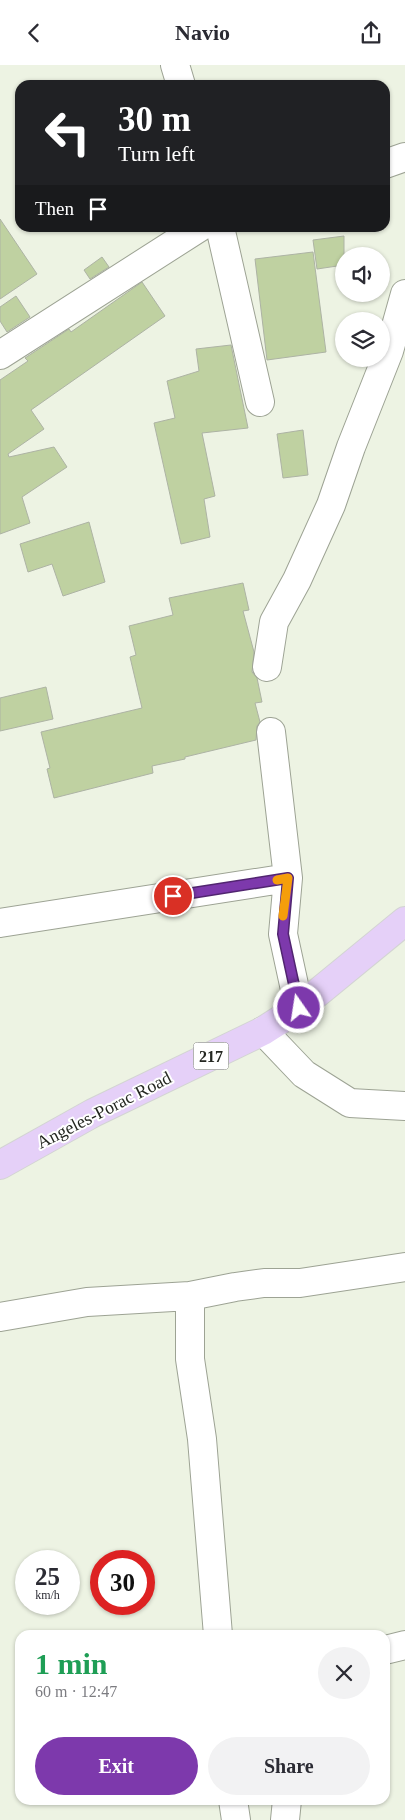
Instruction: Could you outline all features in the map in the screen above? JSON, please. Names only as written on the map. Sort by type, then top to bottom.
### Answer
[{"type":"main road","name":"Angeles-Porac Road","points":[[0,1165],[93,1113],[263,1031],[299,1008],[405,921]]},
{"type":"street","points":[[175,65],[180,80]]},
{"type":"street","points":[[390,162],[405,157]]},
{"type":"street","points":[[1,351],[74,309],[192,232]]},
{"type":"street","points":[[221,232],[260,402]]},
{"type":"street","points":[[267,667],[274,622],[297,580],[331,505],[351,447],[389,351],[405,294]]},
{"type":"street","points":[[271,732],[288,878],[283,934],[299,1008]]},
{"type":"street","points":[[0,923],[288,878]]},
{"type":"street","points":[[263,1031],[304,1074],[350,1103],[405,1106]]},
{"type":"street","points":[[0,1317],[87,1301],[190,1296],[264,1283],[300,1283],[405,1267]]},
{"type":"street","points":[[190,1296],[190,1359],[202,1439],[218,1630]]},
{"type":"street","points":[[390,1648],[405,1645]]},
{"type":"street","points":[[234,1805],[236,1820]]},
{"type":"street","points":[[285,1820],[286,1805]]},
{"type":"building","points":[[0,219],[37,274],[0,299]]},
{"type":"building","points":[[344,236],[344,247],[335,247],[335,266],[317,269],[313,240]]},
{"type":"building","points":[[313,252],[326,352],[267,360],[255,259]]},
{"type":"building","points":[[102,257],[109,267],[90,279],[84,270]]},
{"type":"building","points":[[142,282],[165,316],[31,410],[44,429],[8,454],[9,457],[54,447],[67,467],[22,497],[30,523],[0,534],[0,380],[28,361],[25,358],[69,329],[71,332]]},
{"type":"building","points":[[16,296],[30,317],[7,332],[0,321],[0,307]]},
{"type":"building","points":[[231,345],[248,428],[202,433],[215,496],[204,499],[210,537],[181,544],[154,423],[175,418],[167,381],[199,371],[196,349]]},
{"type":"building","points":[[303,430],[308,475],[283,478],[277,434]]},
{"type":"building","points":[[89,522],[105,582],[63,596],[52,564],[28,572],[20,544]]},
{"type":"building","points":[[243,583],[249,610],[243,611],[254,652],[252,672],[257,678],[262,702],[255,703],[260,722],[257,726],[256,740],[152,766],[153,773],[54,798],[47,769],[50,768],[41,732],[142,708],[130,657],[136,655],[129,626],[173,615],[169,598]]},
{"type":"building","points":[[46,687],[53,719],[0,731],[0,698]]},
{"type":"slow traffic","points":[[277,880],[288,878],[283,916]]},
{"type":"route","points":[[173,896],[288,878],[283,934],[299,1008]]}]
